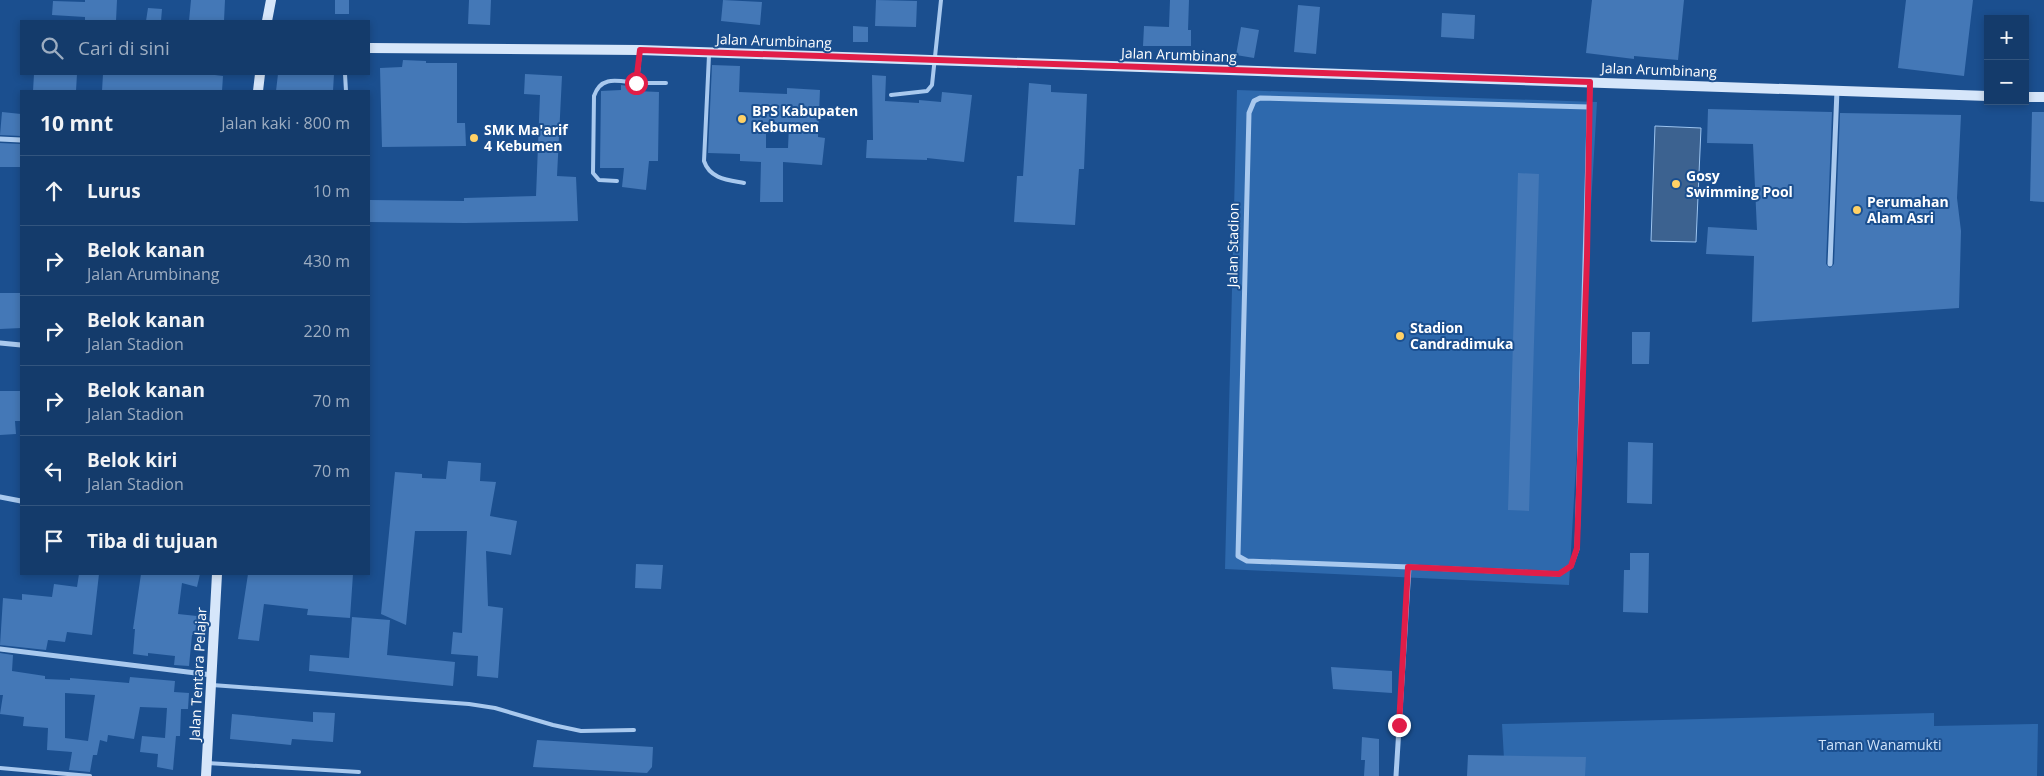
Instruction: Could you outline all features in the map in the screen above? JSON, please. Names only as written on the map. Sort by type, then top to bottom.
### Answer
[{"type":"main road","points":[[268,20],[271,0]]},
{"type":"main road","name":"Jalan Arumbinang","points":[[370,48],[709,52],[1984,96]]},
{"type":"main road","points":[[258,90],[260,75]]},
{"type":"main road","points":[[2029,97],[2044,97]]},
{"type":"main road","name":"Jalan Tentara Pelajar","points":[[206,776],[217,575]]},
{"type":"street","name":"Jalan Stadion","points":[[1589,107],[1260,98],[1254,101],[1249,112],[1238,556],[1247,561],[1559,574],[1571,566],[1577,548],[1587,257],[1590,82]]},
{"type":"street","points":[[1830,264],[1837,90]]},
{"type":"street","points":[[0,139],[20,140]]},
{"type":"street","points":[[0,344],[20,345]]},
{"type":"street","points":[[0,497],[20,501]]},
{"type":"street","points":[[1396,776],[1408,567]]},
{"type":"street","points":[[0,649],[212,680]]},
{"type":"lane","points":[[891,95],[927,91],[934,80],[934,60],[941,0]]},
{"type":"lane","points":[[636,83],[640,50]]},
{"type":"lane","points":[[709,52],[704,160],[706,168],[712,174],[744,183]]},
{"type":"lane","points":[[345,75],[346,90]]},
{"type":"lane","points":[[617,181],[599,180],[593,172],[594,96],[598,86],[604,81],[666,83]]},
{"type":"lane","points":[[212,680],[469,704],[495,708],[581,731],[634,730]]},
{"type":"lane","points":[[207,763],[359,772]]},
{"type":"lane","points":[[0,768],[90,776]]},
{"type":"green space","name":"Stadion Candradimuka","points":[[1237,90],[1597,102],[1569,585],[1225,569]]},
{"type":"green space","name":"Taman Wanamukti","points":[[1934,713],[1934,726],[2038,724],[2037,776],[1505,776],[1502,724]]},
{"type":"shaded area","name":"Gosy Swimming Pool","points":[[1655,126],[1701,128],[1696,242],[1651,241]]},
{"type":"building","points":[[85,0],[117,0],[116,20],[85,20],[85,17],[52,15],[53,1],[85,2]]},
{"type":"building","points":[[191,0],[225,0],[224,20],[189,20]]},
{"type":"building","points":[[335,0],[349,0],[349,14],[335,14]]},
{"type":"building","points":[[469,0],[491,0],[490,25],[468,24]]},
{"type":"building","points":[[723,0],[762,2],[760,25],[721,21]]},
{"type":"building","points":[[876,0],[917,1],[916,27],[875,26]]},
{"type":"building","points":[[1170,0],[1189,0],[1188,30],[1191,30],[1191,46],[1143,46],[1144,26],[1169,27]]},
{"type":"building","points":[[1592,0],[1684,0],[1678,60],[1634,56],[1634,59],[1586,53]]},
{"type":"building","points":[[1906,0],[1973,0],[1964,76],[1898,68]]},
{"type":"building","points":[[1298,5],[1320,7],[1316,54],[1294,52]]},
{"type":"building","points":[[148,8],[162,9],[161,20],[146,20]]},
{"type":"building","points":[[1442,13],[1475,15],[1474,39],[1441,37]]},
{"type":"building","points":[[853,26],[868,27],[868,42],[853,42]]},
{"type":"building","points":[[1241,27],[1259,30],[1254,58],[1236,55]]},
{"type":"building","points":[[403,60],[426,61],[426,63],[457,63],[457,123],[465,123],[466,146],[382,147],[380,68],[402,67]]},
{"type":"building","points":[[712,65],[740,66],[739,92],[787,94],[787,88],[820,90],[818,137],[825,138],[822,165],[783,162],[783,202],[760,202],[761,162],[740,161],[740,154],[708,153]],"holes":[[[766,125],[789,126],[788,148],[766,148]]]},
{"type":"building","points":[[525,74],[562,76],[557,176],[576,177],[578,221],[370,222],[370,200],[464,201],[464,198],[536,196],[540,95],[524,94]]},
{"type":"building","points":[[34,75],[77,75],[76,90],[33,90]]},
{"type":"building","points":[[103,75],[223,76],[222,90],[102,90]]},
{"type":"building","points":[[278,75],[334,75],[333,90],[276,90]]},
{"type":"building","points":[[872,75],[886,76],[885,101],[919,103],[919,100],[941,102],[942,92],[972,95],[964,162],[927,158],[927,160],[866,158],[867,140],[873,140]]},
{"type":"building","points":[[1029,83],[1051,85],[1051,92],[1087,94],[1084,169],[1079,169],[1075,225],[1014,222],[1017,176],[1023,176]]},
{"type":"building","points":[[621,85],[636,87],[636,91],[659,92],[658,161],[649,161],[646,190],[622,187],[624,168],[600,168],[601,91],[621,90]]},
{"type":"building","name":"Perumahan Alam Asri","points":[[1708,109],[1832,112],[1826,264],[1830,268],[1834,264],[1840,113],[1961,115],[1957,198],[1961,231],[1959,308],[1752,322],[1754,256],[1706,254],[1708,227],[1757,230],[1753,144],[1707,143]]},
{"type":"building","points":[[2,112],[20,114],[20,136],[0,135]]},
{"type":"building","points":[[2032,112],[2044,112],[2044,202],[2030,201]]},
{"type":"building","points":[[0,143],[20,144],[20,167],[0,167]]},
{"type":"building","points":[[1518,173],[1539,174],[1529,511],[1508,510]]},
{"type":"building","points":[[0,293],[20,293],[20,328],[0,329]]},
{"type":"building","points":[[1632,332],[1650,332],[1649,364],[1632,364]]},
{"type":"building","points":[[0,391],[20,391],[20,421],[15,421],[16,434],[0,435]]},
{"type":"building","points":[[1628,442],[1653,443],[1652,504],[1627,503]]},
{"type":"building","points":[[448,461],[481,463],[480,481],[496,482],[490,516],[517,521],[511,555],[486,551],[488,606],[503,608],[498,678],[477,676],[478,656],[451,654],[453,632],[462,633],[467,531],[415,531],[406,625],[381,614],[395,472],[422,474],[422,478],[446,479]]},
{"type":"building","points":[[1630,553],[1649,553],[1648,613],[1623,612],[1624,570],[1630,570]]},
{"type":"building","points":[[636,564],[663,565],[661,589],[635,588]]},
{"type":"building","points":[[79,575],[99,575],[92,635],[67,632],[65,642],[48,640],[46,650],[0,645],[3,598],[22,600],[22,594],[52,597],[54,584],[77,587]]},
{"type":"building","points":[[141,575],[200,575],[197,587],[182,583],[178,614],[197,616],[195,635],[192,635],[189,666],[174,665],[175,656],[148,653],[148,656],[133,654],[135,629],[133,629]]},
{"type":"building","points":[[248,575],[353,575],[350,618],[307,615],[308,609],[264,604],[259,641],[238,639]]},
{"type":"building","points":[[352,617],[390,620],[387,655],[455,662],[453,686],[309,671],[310,655],[349,658]]},
{"type":"building","points":[[0,653],[13,655],[12,671],[45,676],[45,679],[70,680],[70,678],[129,683],[130,677],[175,681],[174,692],[189,693],[188,709],[181,709],[180,736],[176,736],[173,770],[157,767],[158,754],[140,752],[142,736],[165,738],[167,708],[140,707],[134,739],[108,735],[107,742],[100,740],[97,755],[93,755],[90,772],[69,770],[72,752],[47,750],[48,728],[23,726],[24,717],[0,714],[3,695],[0,695]],"holes":[[[65,693],[95,695],[88,741],[65,738]]]},
{"type":"building","points":[[1331,667],[1392,671],[1392,693],[1333,689]]},
{"type":"building","points":[[313,712],[335,713],[333,742],[292,739],[291,745],[230,739],[232,714],[313,722]]},
{"type":"building","points":[[1362,737],[1379,739],[1379,776],[1364,776],[1365,760],[1361,760]]},
{"type":"building","points":[[537,740],[653,747],[652,767],[647,773],[533,767]]},
{"type":"building","points":[[1468,755],[1586,757],[1585,776],[1467,776]]},
{"type":"place","name":"BPS Kabupaten Kebumen","points":[[742,119]]},
{"type":"place","name":"SMK Ma'arif 4 Kebumen","points":[[474,138]]},
{"type":"place","name":"Gosy Swimming Pool","points":[[1676,184]]},
{"type":"place","name":"Perumahan Alam Asri","points":[[1857,210]]},
{"type":"place","name":"Stadion Candradimuka","points":[[1400,336]]},
{"type":"route","points":[[636,83],[640,50],[1590,82],[1587,257],[1577,548],[1571,566],[1564,573],[1559,574],[1408,567],[1399,725]]}]
